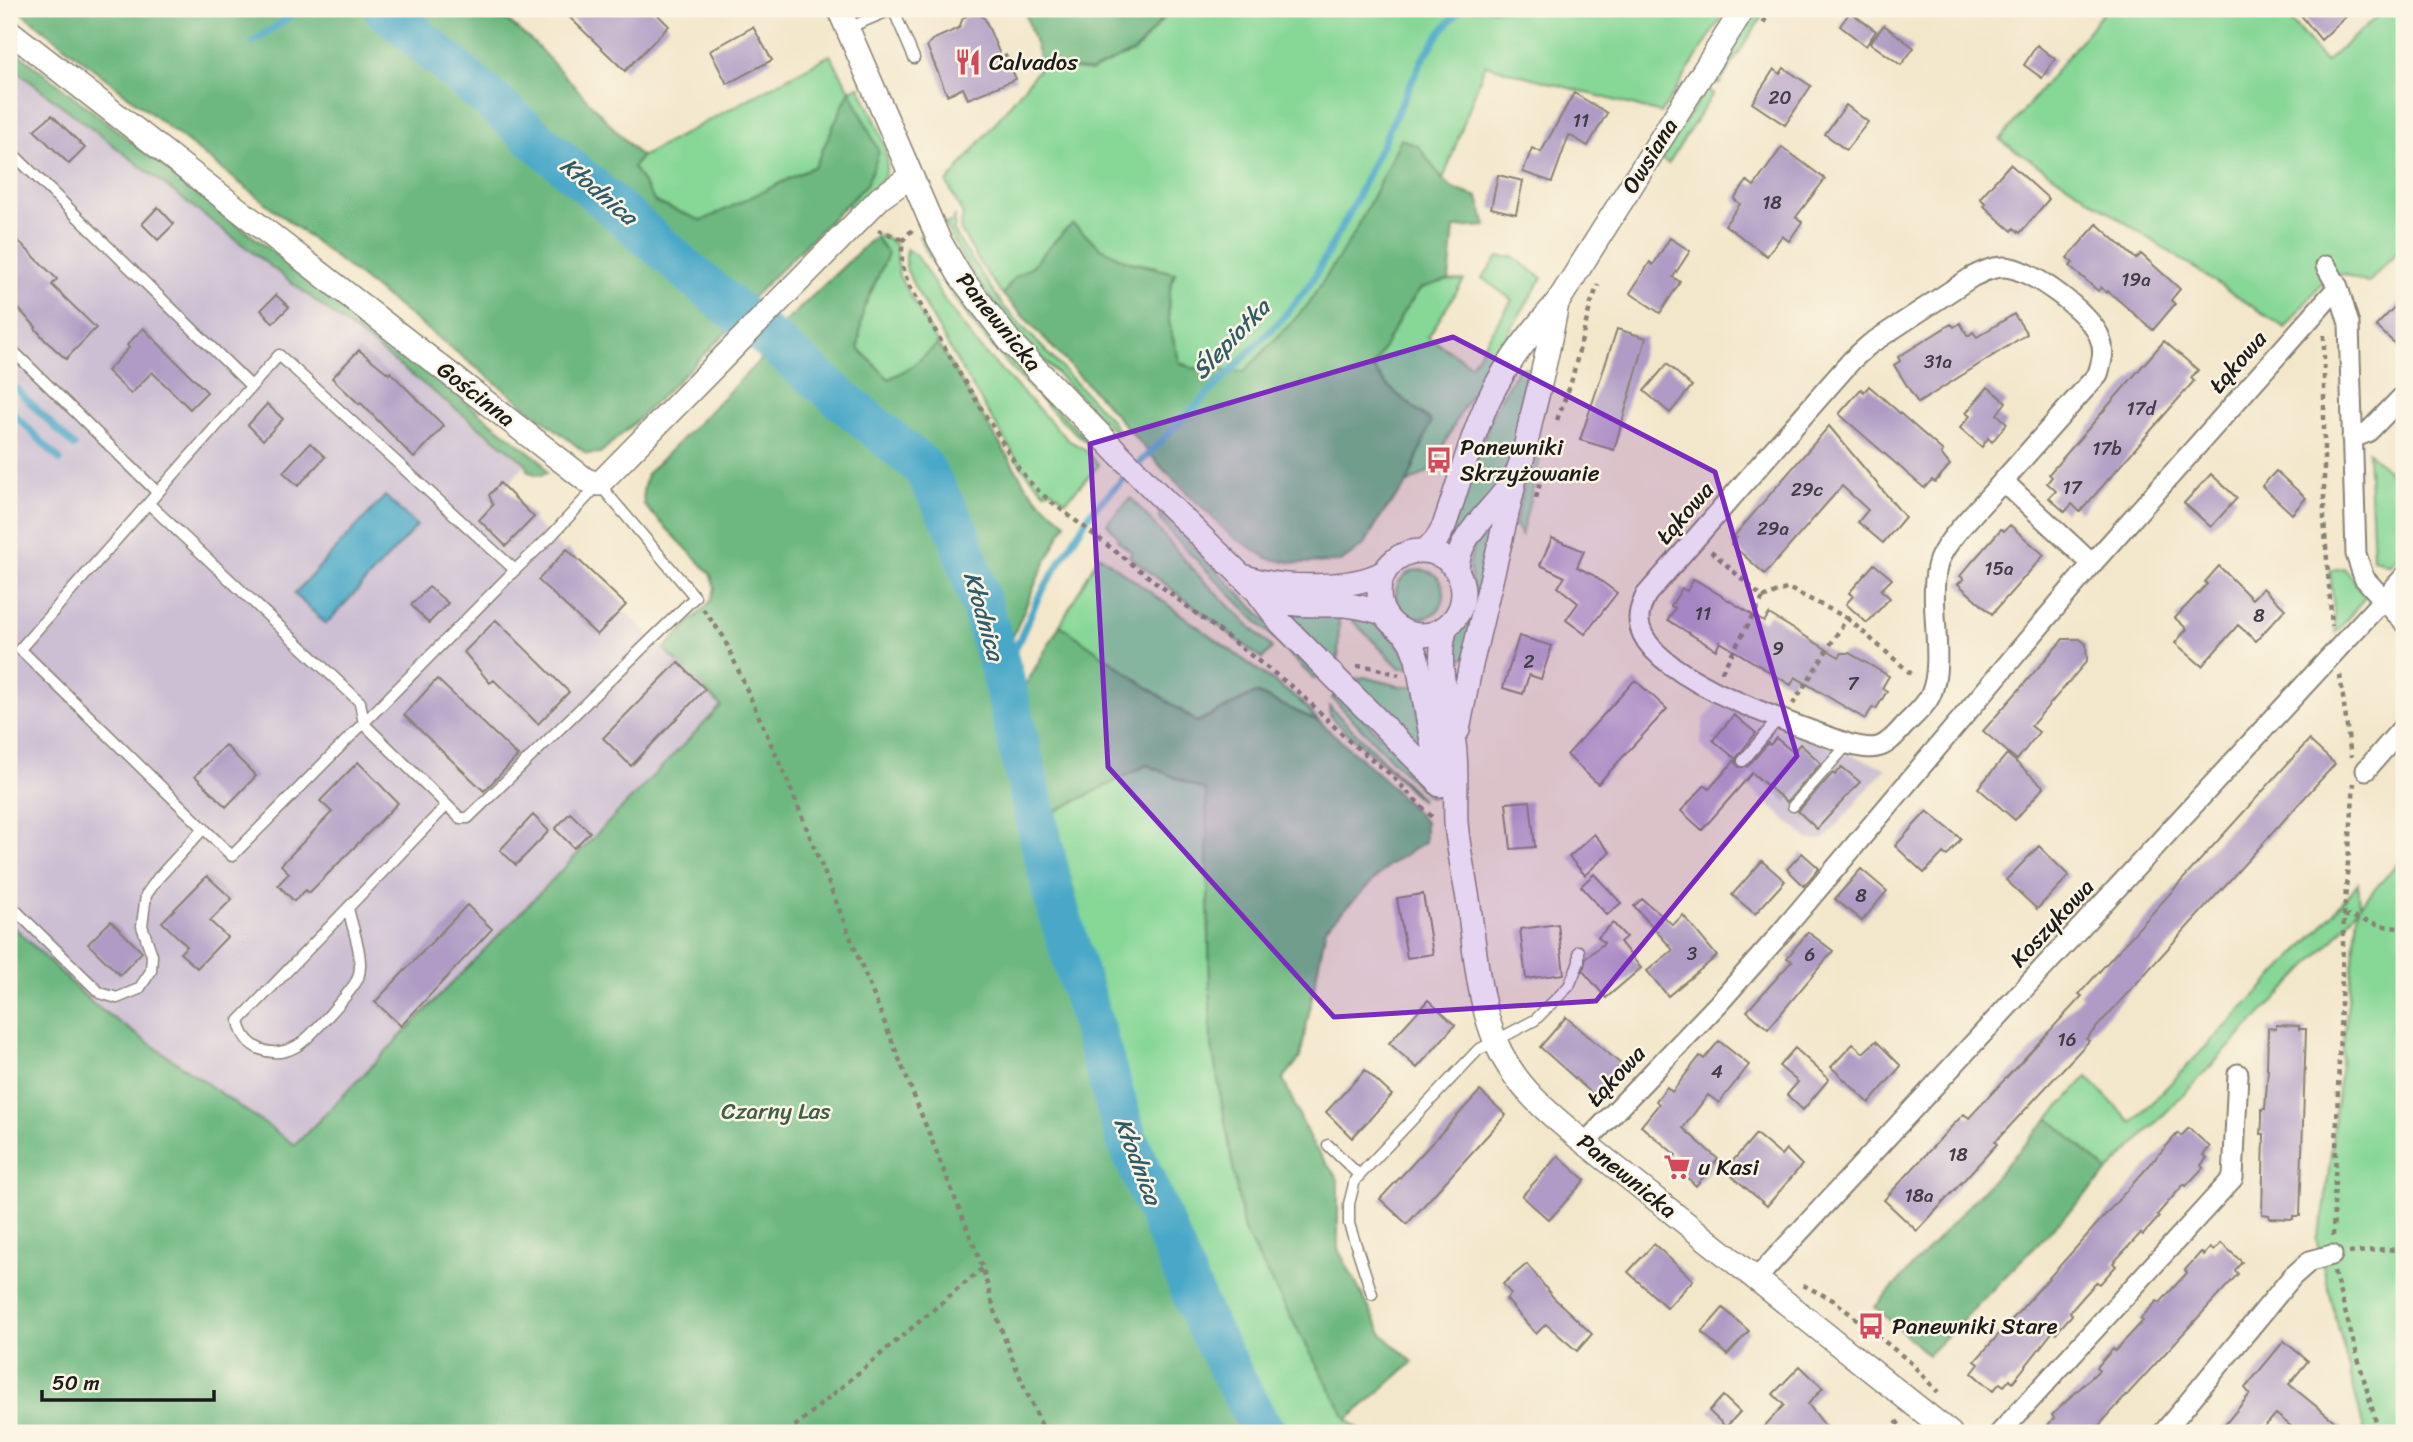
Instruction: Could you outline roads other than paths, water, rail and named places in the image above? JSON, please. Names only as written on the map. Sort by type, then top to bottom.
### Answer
[{"type":"street","name":"Owsiana","points":[[1424,551],[1435,542],[1444,526],[1485,408],[1513,358],[1558,303],[1743,9]]},
{"type":"street","name":"Panewnicka","points":[[843,19],[948,258],[988,315],[1026,359],[1155,491],[1250,583],[1278,601],[1291,604],[1366,607],[1383,613]]},
{"type":"street","name":"Gościnna","points":[[9,31],[586,480],[598,484]]},
{"type":"street","points":[[598,484],[880,198],[911,176]]},
{"type":"street","points":[[2326,266],[2338,287],[2349,324],[2356,554],[2364,578],[2404,622]]},
{"type":"street","name":"Łąkowa","points":[[2005,267],[2029,274],[2087,316],[2099,335],[2104,354],[2098,374],[2003,481],[1946,547],[1939,561],[1936,580],[1935,674],[1930,695],[1896,736],[1881,748],[1868,749],[1848,744],[1785,713],[1707,688],[1681,673],[1656,652],[1640,629],[1639,613],[1646,596],[1852,360],[1870,344],[1972,277],[1987,270],[2005,267]]},
{"type":"street","name":"Łąkowa","points":[[1585,1143],[1765,951],[2092,564],[2338,287]]},
{"type":"street","name":"Owsiana","points":[[1457,572],[1457,560],[1462,545],[1503,496],[1517,474],[1558,303]]},
{"type":"street","points":[[1513,358],[1524,357],[1536,363],[1542,377]]},
{"type":"street","points":[[2352,438],[2368,432],[2404,395]]},
{"type":"street","points":[[1455,752],[1469,669],[1517,474]]},
{"type":"street","points":[[2003,481],[2092,564]]},
{"type":"street","points":[[1424,551],[1445,558],[1457,572],[1462,584],[1463,598],[1455,619],[1446,627],[1419,636],[1404,632],[1389,622],[1378,596],[1379,585],[1389,565],[1401,556],[1424,551]]},
{"type":"street","points":[[1250,583],[1344,585],[1371,579],[1384,572]]},
{"type":"street","name":"Koszykowa","points":[[1764,1272],[2404,577]]},
{"type":"street","points":[[1250,583],[1281,622],[1440,783]]},
{"type":"street","name":"Panewnicka","points":[[1446,627],[1440,645],[1455,752],[1446,822]]},
{"type":"street","name":"Panewnicka","points":[[1404,632],[1418,659],[1446,822],[1481,998],[1496,1041],[1510,1069],[1545,1111],[1764,1272],[1950,1433]]},
{"type":"street","points":[[2357,772],[2404,726]]},
{"type":"street","points":[[2000,1433],[2232,1178],[2238,1074]]},
{"type":"street","points":[[2163,1433],[2292,1276],[2310,1261],[2332,1255]]},
{"type":"lane","points":[[843,19],[893,9],[914,58]]},
{"type":"lane","points":[[9,150],[251,386]]},
{"type":"lane","points":[[9,347],[158,493]]},
{"type":"lane","points":[[149,504],[360,702],[364,724],[460,818],[468,818],[695,597],[598,484],[550,537],[514,570],[364,724],[232,856],[20,649],[279,355],[514,570]]},
{"type":"lane","points":[[1743,761],[1785,713]]},
{"type":"lane","points":[[1793,806],[1848,744]]},
{"type":"lane","points":[[348,908],[359,958],[359,975],[352,989],[298,1046],[278,1053],[257,1050],[241,1033],[239,1021],[447,805]]},
{"type":"lane","points":[[9,904],[100,993],[117,998],[139,989],[151,971],[152,955],[142,926],[146,895],[204,828]]},
{"type":"lane","points":[[1371,1294],[1349,1224],[1349,1204],[1355,1180],[1478,1050],[1535,1020],[1569,986],[1579,962],[1578,951]]},
{"type":"lane","points":[[1328,1145],[1359,1175]]},
{"type":"water","points":[[385,496],[417,526],[326,624],[294,594]]},
{"type":"waterway","points":[[253,42],[301,9]]},
{"type":"waterway","name":"Kłodnica","points":[[385,9],[702,283],[923,467],[958,531],[992,640],[1054,896],[1126,1137],[1204,1321],[1258,1423],[1266,1433]]},
{"type":"waterway","name":"Ślepiotka","points":[[1003,677],[1038,598],[1091,512],[1282,319],[1311,283],[1350,212],[1422,60],[1460,9]]},
{"type":"waterway","points":[[9,382],[74,446]]},
{"type":"waterway","points":[[9,409],[60,460]]},
{"type":"place","name":"Calvados","points":[[968,62]]},
{"type":"place","name":"Panewniki Skrzyżowanie","points":[[1439,460]]},
{"type":"place","name":"u Kasi","points":[[1677,1167]]},
{"type":"place","name":"Panewniki Stare","points":[[1871,1326]]},
{"type":"park label","name":"Czarny Las","points":[[776,1111]]}]
